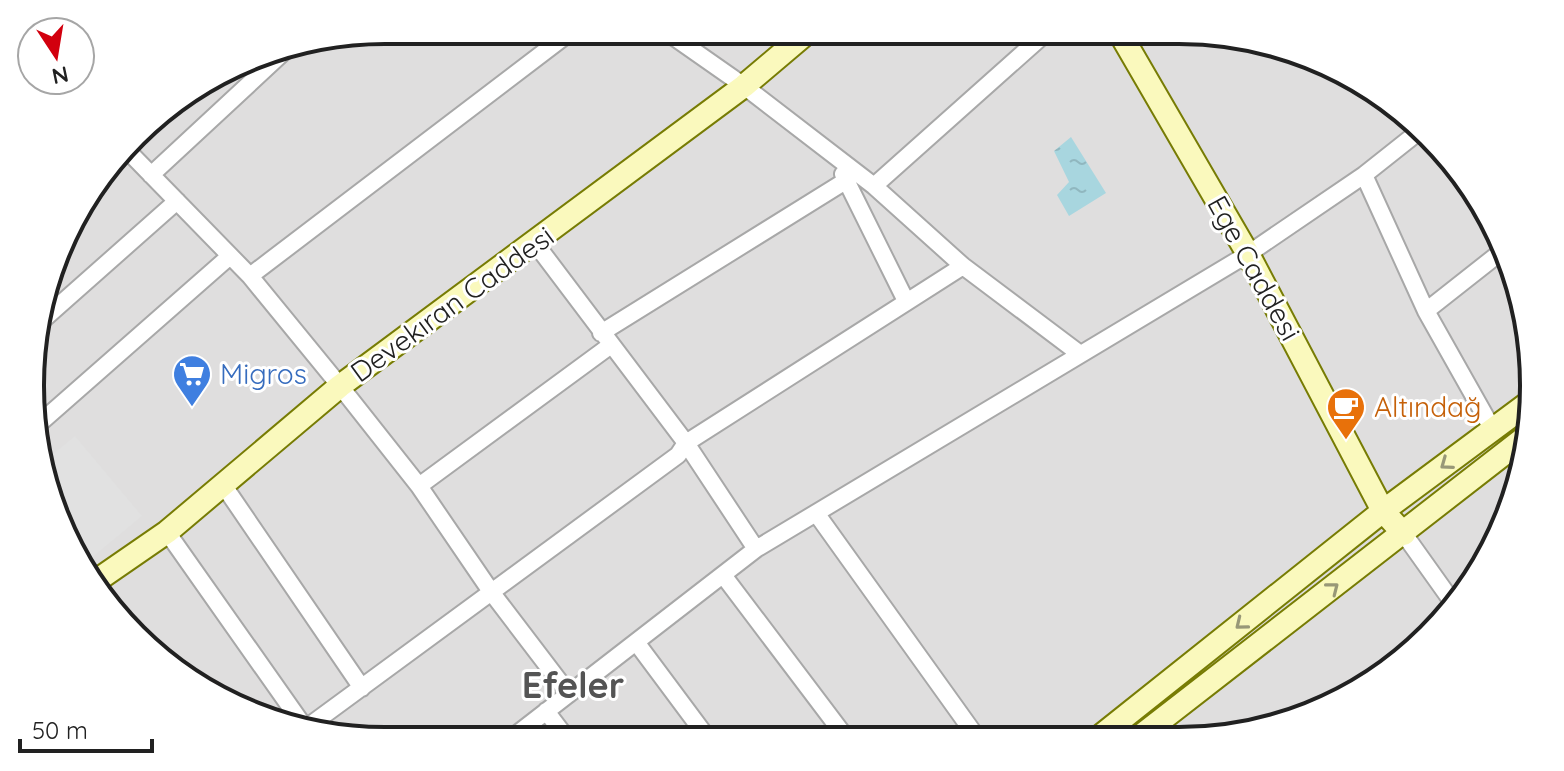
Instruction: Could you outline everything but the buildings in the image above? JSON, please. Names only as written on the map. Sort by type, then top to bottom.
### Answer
[{"type":"main road","name":"Devekıran Caddesi","points":[[103,576],[167,532],[340,386],[744,86],[794,44]]},
{"type":"main road","name":"Ege Caddesi","points":[[1126,44],[1248,254],[1383,511],[1404,534]]},
{"type":"main road","points":[[1112,727],[1383,511],[1519,410]]},
{"type":"main road","points":[[1152,727],[1514,446]]},
{"type":"street","points":[[250,276],[555,44]]},
{"type":"street","points":[[684,44],[874,186],[963,266],[1080,354]]},
{"type":"street","points":[[874,186],[1033,44]]},
{"type":"street","points":[[151,175],[271,64]]},
{"type":"street","points":[[526,727],[756,549],[1248,254],[1364,175],[1412,137]]},
{"type":"street","points":[[133,156],[250,276],[340,386],[419,486],[492,593],[569,694]]},
{"type":"street","points":[[836,159],[906,301]]},
{"type":"street","points":[[1364,175],[1426,311],[1493,430]]},
{"type":"street","points":[[419,486],[606,339],[847,180]]},
{"type":"street","points":[[53,311],[177,201]]},
{"type":"street","points":[[535,243],[686,443],[756,549]]},
{"type":"street","points":[[46,418],[230,256]]},
{"type":"street","points":[[1426,311],[1495,257]]},
{"type":"street","points":[[318,720],[678,455],[686,443],[963,266]]},
{"type":"street","points":[[222,483],[362,688]]},
{"type":"street","points":[[816,513],[969,727]]},
{"type":"street","points":[[167,532],[296,715]]},
{"type":"street","points":[[1404,534],[1447,595]]},
{"type":"street","points":[[723,575],[838,727]]},
{"type":"street","points":[[636,642],[699,727]]},
{"type":"street","points":[[546,711],[558,727]]},
{"type":"shaded area","points":[[1178,44],[1245,51],[1309,70],[1368,102],[1420,144],[1462,196],[1494,255],[1513,319],[1520,386],[1513,452],[1494,516],[1474,556],[1449,593],[1420,627],[1386,656],[1349,681],[1309,701],[1267,715],[1223,724],[1178,727],[386,727],[319,720],[255,701],[215,681],[160,642],[115,593],[79,537],[62,495],[47,430],[44,386],[47,341],[62,276],[79,234],[115,178],[160,129],[215,90],[255,70],[297,56],[363,45]]},
{"type":"shaded area","points":[[75,436],[142,516],[91,558],[70,516],[52,455]]},
{"type":"water","points":[[1071,137],[1106,193],[1069,216],[1057,195],[1069,182],[1054,151]]},
{"type":"place","name":"Migros","points":[[192,408]]},
{"type":"place","name":"Altındağ","points":[[1346,441]]},
{"type":"district","name":"Efeler","points":[[573,685]]}]
